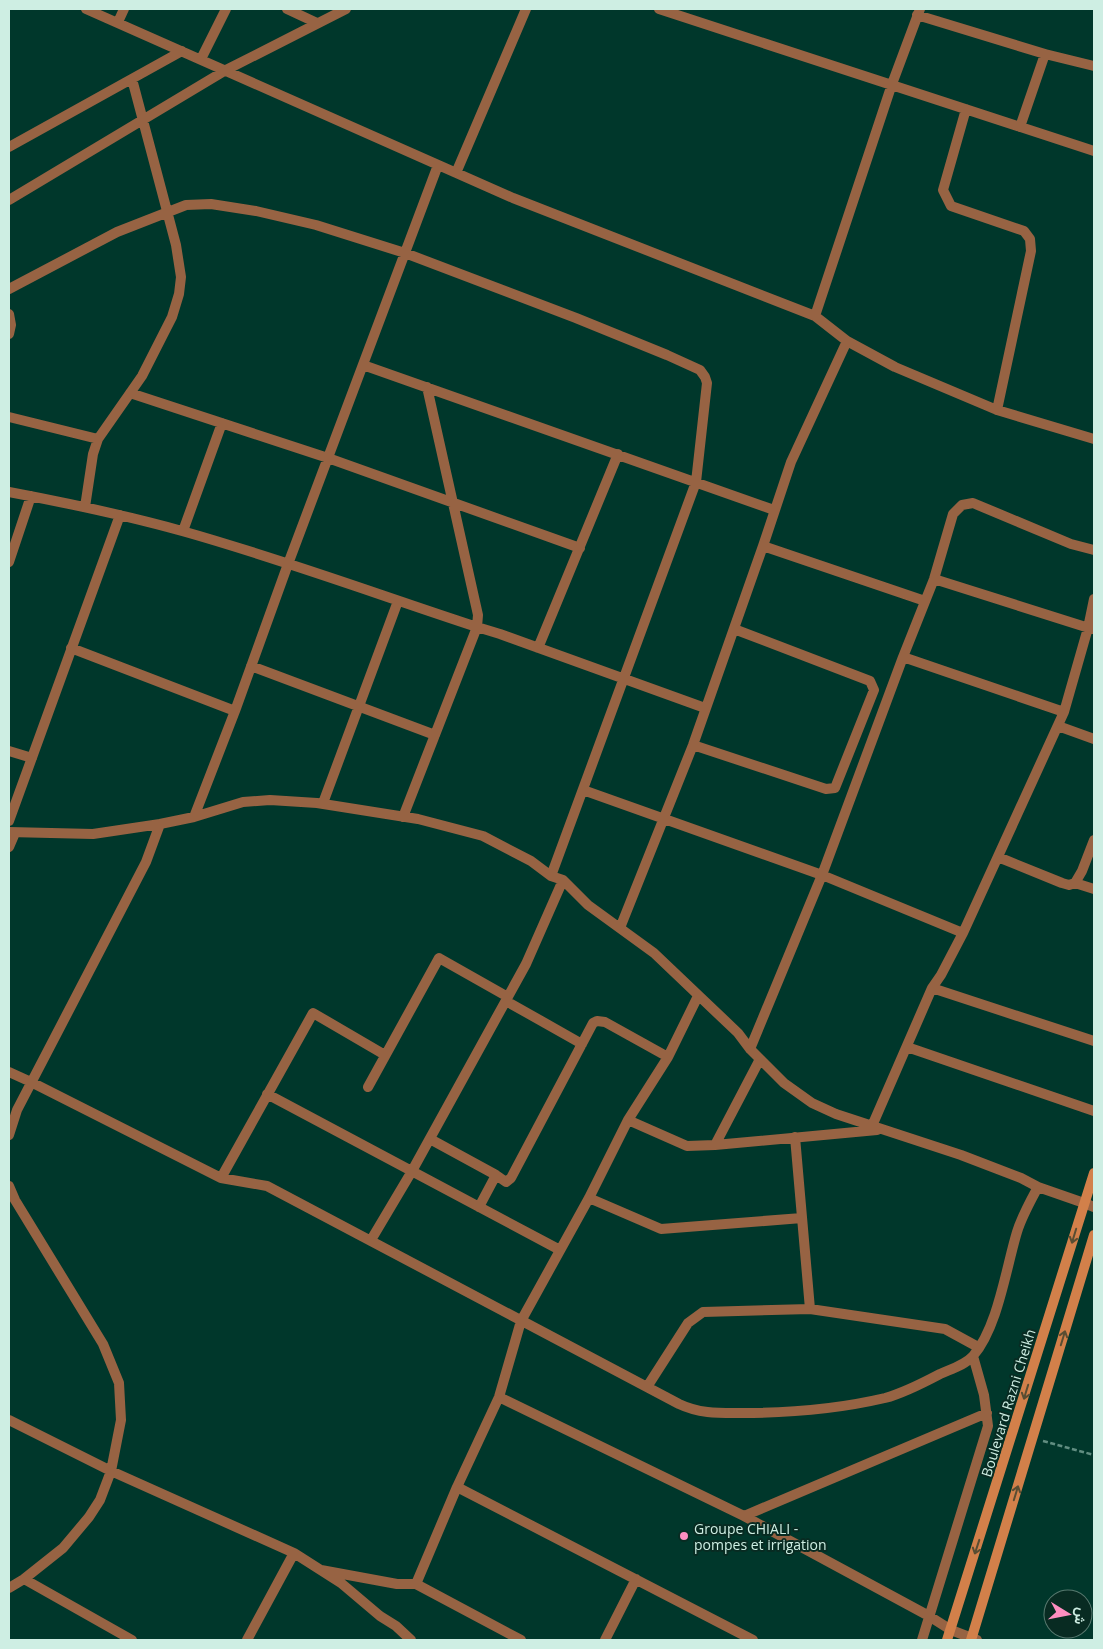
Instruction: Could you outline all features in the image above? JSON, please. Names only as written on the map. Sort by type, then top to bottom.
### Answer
[{"type":"main road","name":"Boulevard Razni Cheikh","points":[[948,1640],[1089,1205],[1094,1173]]},
{"type":"main road","points":[[973,1640],[1094,1235]]},
{"type":"street","points":[[86,9],[513,198],[814,316],[847,341],[894,367],[997,410],[1094,439]]},
{"type":"street","points":[[118,22],[124,9]]},
{"type":"street","points":[[201,59],[226,9]]},
{"type":"street","points":[[286,9],[317,24]]},
{"type":"street","points":[[9,200],[226,70],[346,9]]},
{"type":"street","points":[[456,173],[526,9]]},
{"type":"street","points":[[659,9],[1094,151]]},
{"type":"street","points":[[814,316],[918,12],[1045,54],[1094,66]]},
{"type":"street","points":[[9,147],[182,51]]},
{"type":"street","points":[[1020,127],[1045,54]]},
{"type":"street","points":[[84,507],[98,439],[142,376],[172,317],[179,294],[181,277],[176,245],[132,79]]},
{"type":"street","points":[[966,109],[943,190],[946,199],[951,206],[1024,231],[1030,239],[1031,251],[997,410]]},
{"type":"street","points":[[194,817],[438,165]]},
{"type":"street","points":[[9,289],[117,232],[186,205],[211,204],[256,211],[316,225],[405,253],[576,318],[700,370],[707,383],[696,482],[551,876]]},
{"type":"street","points":[[9,314],[11,325],[9,334]]},
{"type":"street","points":[[620,928],[693,745],[764,546],[791,462],[847,341]]},
{"type":"street","points":[[363,365],[774,510]]},
{"type":"street","points":[[403,817],[478,627],[478,610],[427,387]]},
{"type":"street","points":[[130,393],[328,458],[580,548]]},
{"type":"street","points":[[9,417],[98,439]]},
{"type":"street","points":[[183,531],[222,423]]},
{"type":"street","points":[[538,648],[618,454]]},
{"type":"street","points":[[9,492],[120,515],[183,531],[478,627],[705,708]]},
{"type":"street","points":[[9,562],[30,496]]},
{"type":"street","points":[[750,1049],[822,875],[934,579],[953,514],[962,505],[974,503],[1070,544],[1094,550]]},
{"type":"street","points":[[9,821],[120,515]]},
{"type":"street","points":[[764,546],[925,601]]},
{"type":"street","points":[[934,579],[1091,629]]},
{"type":"street","points":[[877,1128],[907,1047],[932,988],[963,933],[1064,712],[1091,629],[1094,599]]},
{"type":"street","points":[[323,804],[398,601]]},
{"type":"street","points":[[693,745],[826,790],[835,788],[874,690],[870,681],[734,629]]},
{"type":"street","points":[[71,648],[235,711]]},
{"type":"street","points":[[903,657],[1064,712]]},
{"type":"street","points":[[251,666],[435,735]]},
{"type":"street","points":[[1058,726],[1094,739]]},
{"type":"street","points":[[9,751],[32,758]]},
{"type":"street","points":[[582,790],[822,875],[963,933]]},
{"type":"street","points":[[9,847],[12,832],[93,834],[194,817],[243,802],[270,800],[323,804],[403,817],[448,826],[483,836],[531,861],[551,876],[563,880],[588,905],[654,952],[738,1033],[750,1049],[784,1084],[812,1103],[836,1114],[961,1155],[1021,1178],[1038,1187],[1089,1205]]},
{"type":"street","points":[[9,1135],[17,1110],[31,1082],[146,862],[160,824]]},
{"type":"street","points":[[1075,883],[1082,871],[1094,840]]},
{"type":"street","points":[[998,858],[1062,884],[1069,885],[1075,883],[1094,889]]},
{"type":"street","points":[[370,1240],[412,1171],[526,964],[563,880]]},
{"type":"street","points":[[368,1087],[439,958],[582,1044]]},
{"type":"street","points":[[932,988],[1094,1041]]},
{"type":"street","points":[[416,1584],[457,1487],[499,1397],[522,1321],[589,1198],[628,1120],[668,1057],[698,996]]},
{"type":"street","points":[[222,1178],[312,1013],[385,1055]]},
{"type":"street","points":[[430,1139],[506,1182],[511,1178],[594,1023],[600,1020],[668,1057]]},
{"type":"street","points":[[907,1047],[1094,1110]]},
{"type":"street","points":[[715,1145],[760,1059]]},
{"type":"street","points":[[9,1072],[222,1178],[267,1186],[690,1409],[705,1412],[766,1413],[815,1410],[886,1398],[912,1388],[961,1364],[975,1352],[986,1336],[994,1316],[1021,1220],[1038,1187]]},
{"type":"street","points":[[267,1094],[560,1250]]},
{"type":"street","points":[[628,1120],[687,1146],[715,1145],[877,1128]]},
{"type":"street","points":[[795,1137],[810,1309]]},
{"type":"street","points":[[479,1207],[496,1175]]},
{"type":"street","points":[[9,1186],[15,1200],[103,1344],[118,1383],[121,1420],[111,1471],[100,1500],[78,1532],[58,1553],[9,1588]]},
{"type":"street","points":[[589,1198],[661,1230],[802,1218]]},
{"type":"street","points":[[648,1387],[688,1323],[703,1312],[810,1309],[945,1329],[975,1352],[987,1413],[986,1431],[922,1640]]},
{"type":"street","points":[[499,1397],[744,1516],[929,1616],[951,1630],[973,1640]]},
{"type":"street","points":[[744,1516],[987,1413]]},
{"type":"street","points":[[9,1420],[111,1471],[294,1553],[341,1583],[411,1640]]},
{"type":"street","points":[[457,1487],[753,1640]]},
{"type":"street","points":[[247,1640],[294,1553]]},
{"type":"street","points":[[320,1570],[397,1584],[416,1584],[522,1640]]},
{"type":"street","points":[[24,1579],[132,1640]]},
{"type":"street","points":[[604,1640],[636,1579]]},
{"type":"path","points":[[1032,1438],[1094,1455]]},
{"type":"place","name":"Groupe CHIALI - pompes et irrigation","points":[[684,1536]]}]
